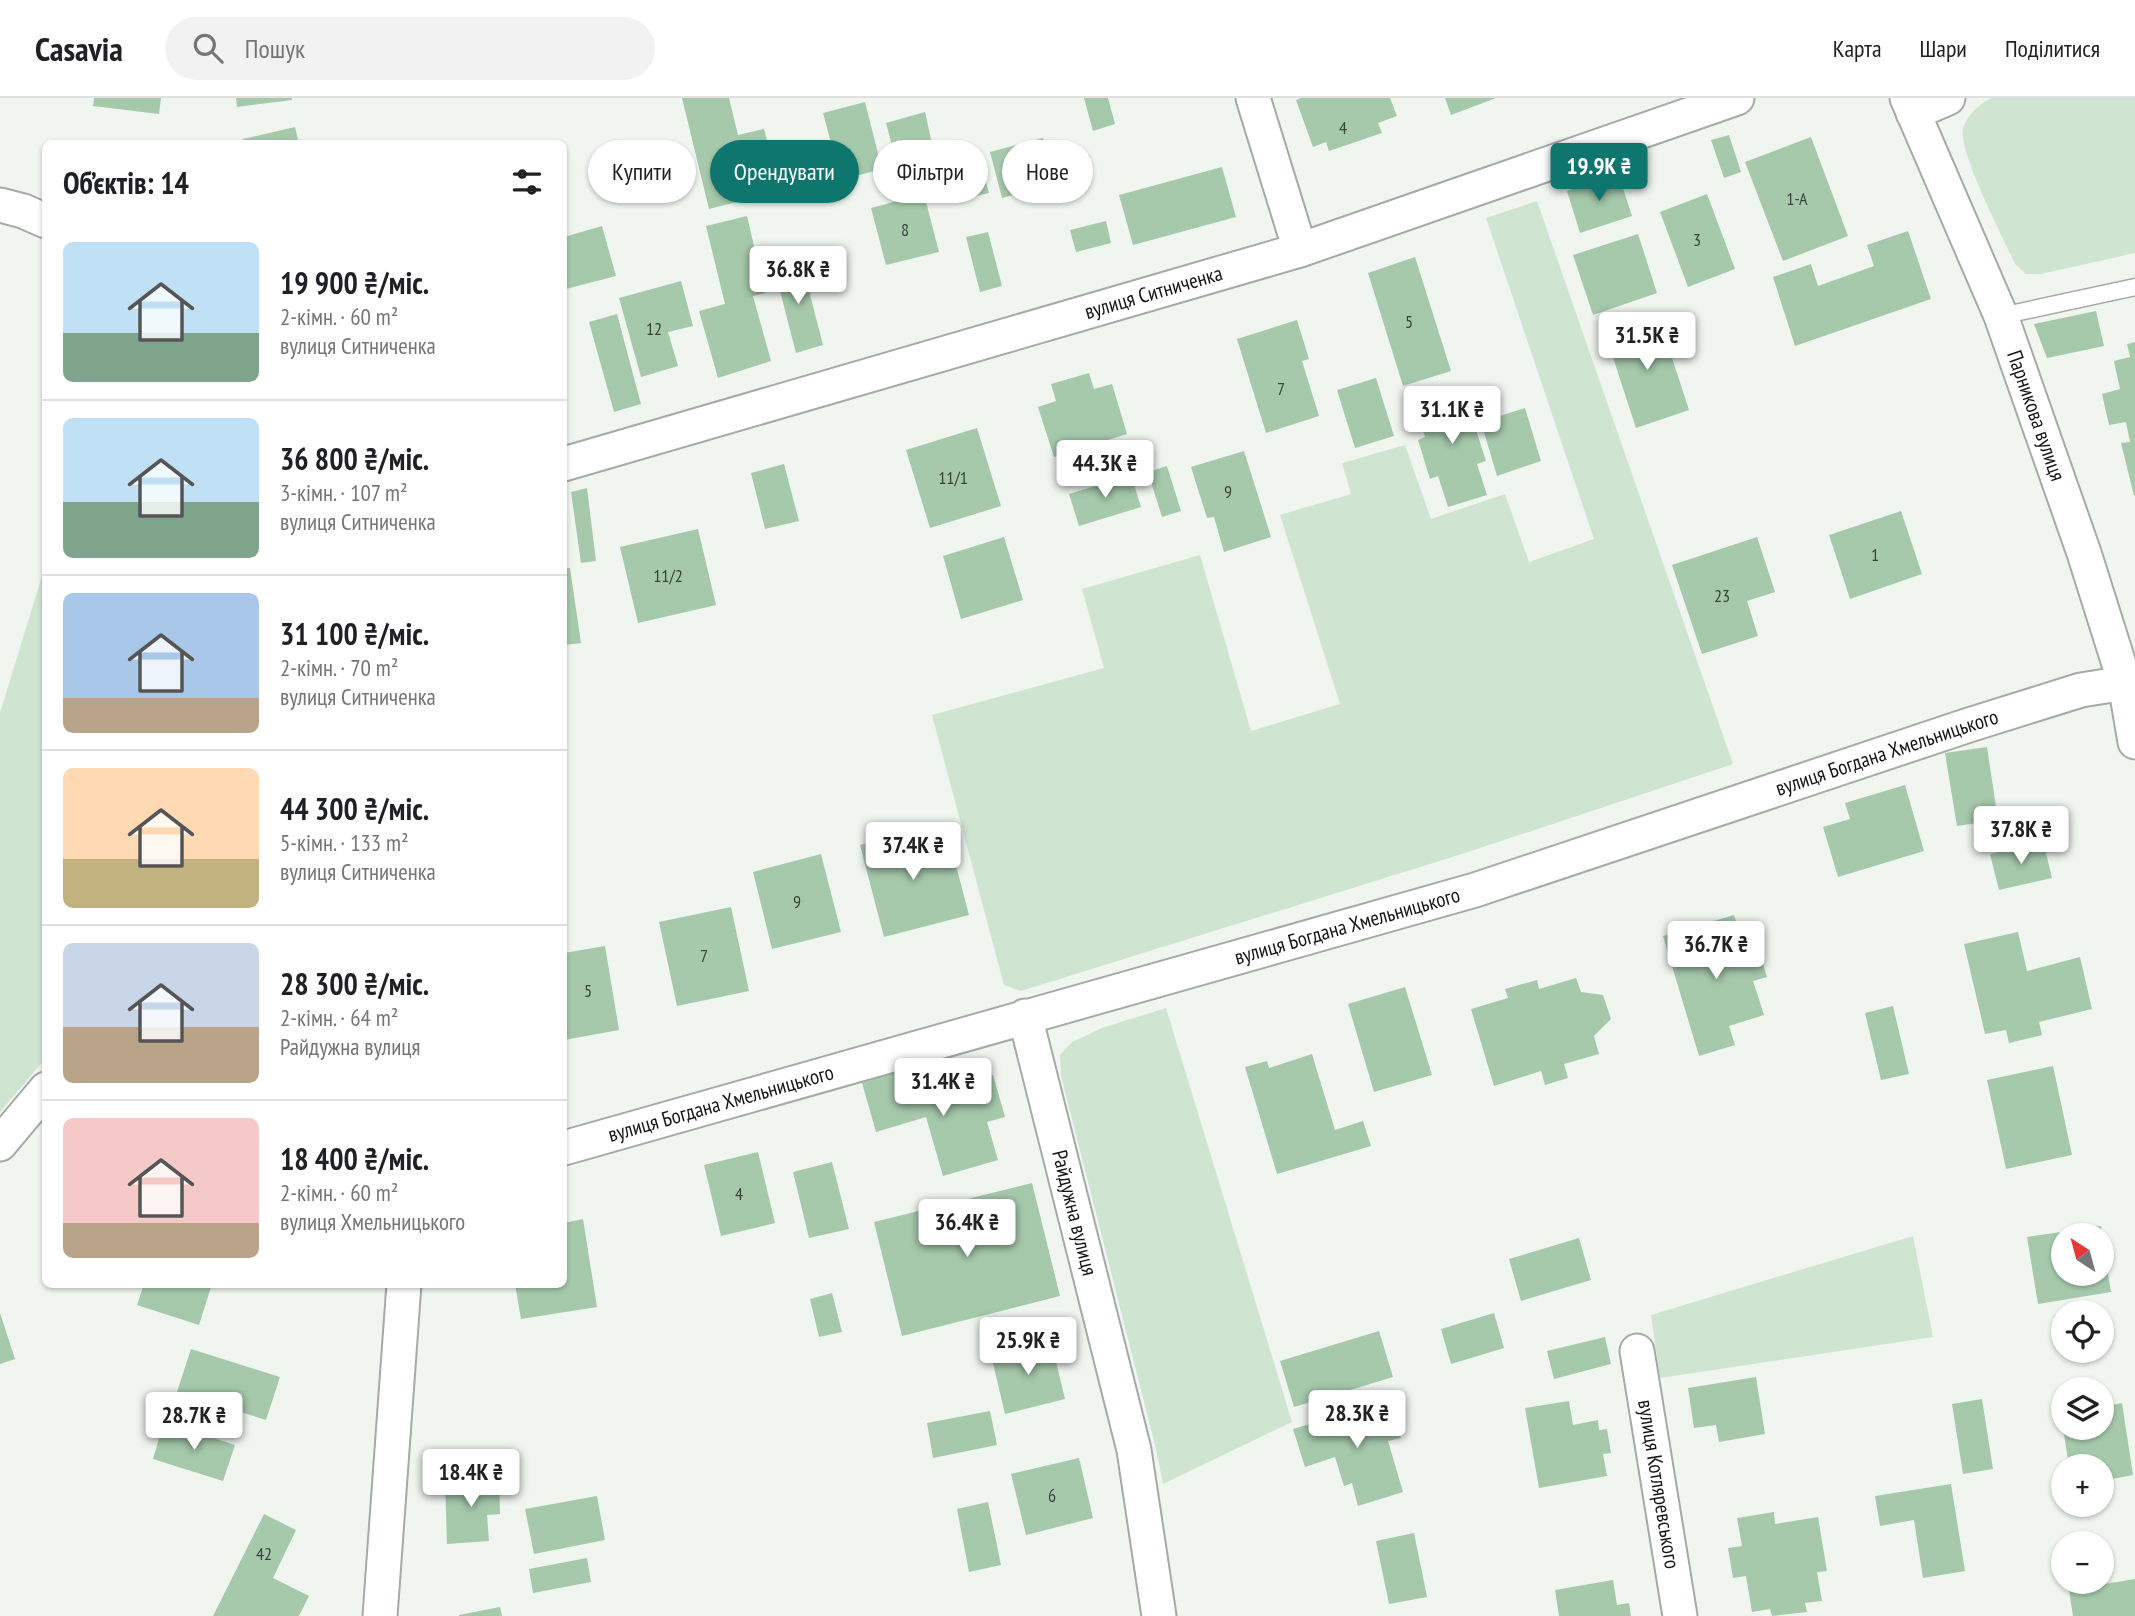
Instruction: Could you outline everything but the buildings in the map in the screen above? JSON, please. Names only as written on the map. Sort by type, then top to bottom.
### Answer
[{"type":"street","points":[[1253,98],[1300,250]]},
{"type":"street","name":"вулиця Ситниченка","points":[[567,463],[1300,250],[1737,98]]},
{"type":"street","points":[[1910,106],[1948,98]]},
{"type":"street","name":"Парникова вулиця","points":[[1910,106],[2001,316],[2084,553],[2125,682],[2135,737]]},
{"type":"street","points":[[0,205],[42,219]]},
{"type":"street","name":"вулиця Богдана Хмельницького","points":[[567,1147],[1475,890],[1969,725],[2081,690],[2125,682]]},
{"type":"street","name":"Райдужна вулиця","points":[[1025,1016],[1134,1450],[1159,1616]]},
{"type":"street","points":[[0,1144],[42,1094]]},
{"type":"street","points":[[380,1616],[404,1288]]},
{"type":"street","name":"вулиця Котляревського","points":[[1637,1351],[1680,1616]]},
{"type":"lane","points":[[2001,316],[2135,287]]},
{"type":"green space","points":[[1991,98],[2135,98],[2135,253],[2041,274],[2026,274],[2015,264],[1974,175],[1963,140],[1967,119],[1977,107]]},
{"type":"green space","points":[[1537,201],[1733,764],[1462,854],[1021,991],[1004,985],[932,715],[1104,668],[1082,589],[1200,555],[1251,731],[1340,704],[1280,515],[1351,494],[1342,463],[1405,445],[1431,519],[1505,494],[1529,562],[1594,539],[1486,218]]},
{"type":"green space","points":[[42,576],[42,1063],[0,1112],[0,713]]},
{"type":"green space","points":[[1166,1008],[1292,1422],[1163,1484],[1061,1076],[1060,1055],[1072,1042],[1102,1028]]},
{"type":"green space","points":[[1913,1236],[1933,1337],[1660,1378],[1651,1315]]}]
